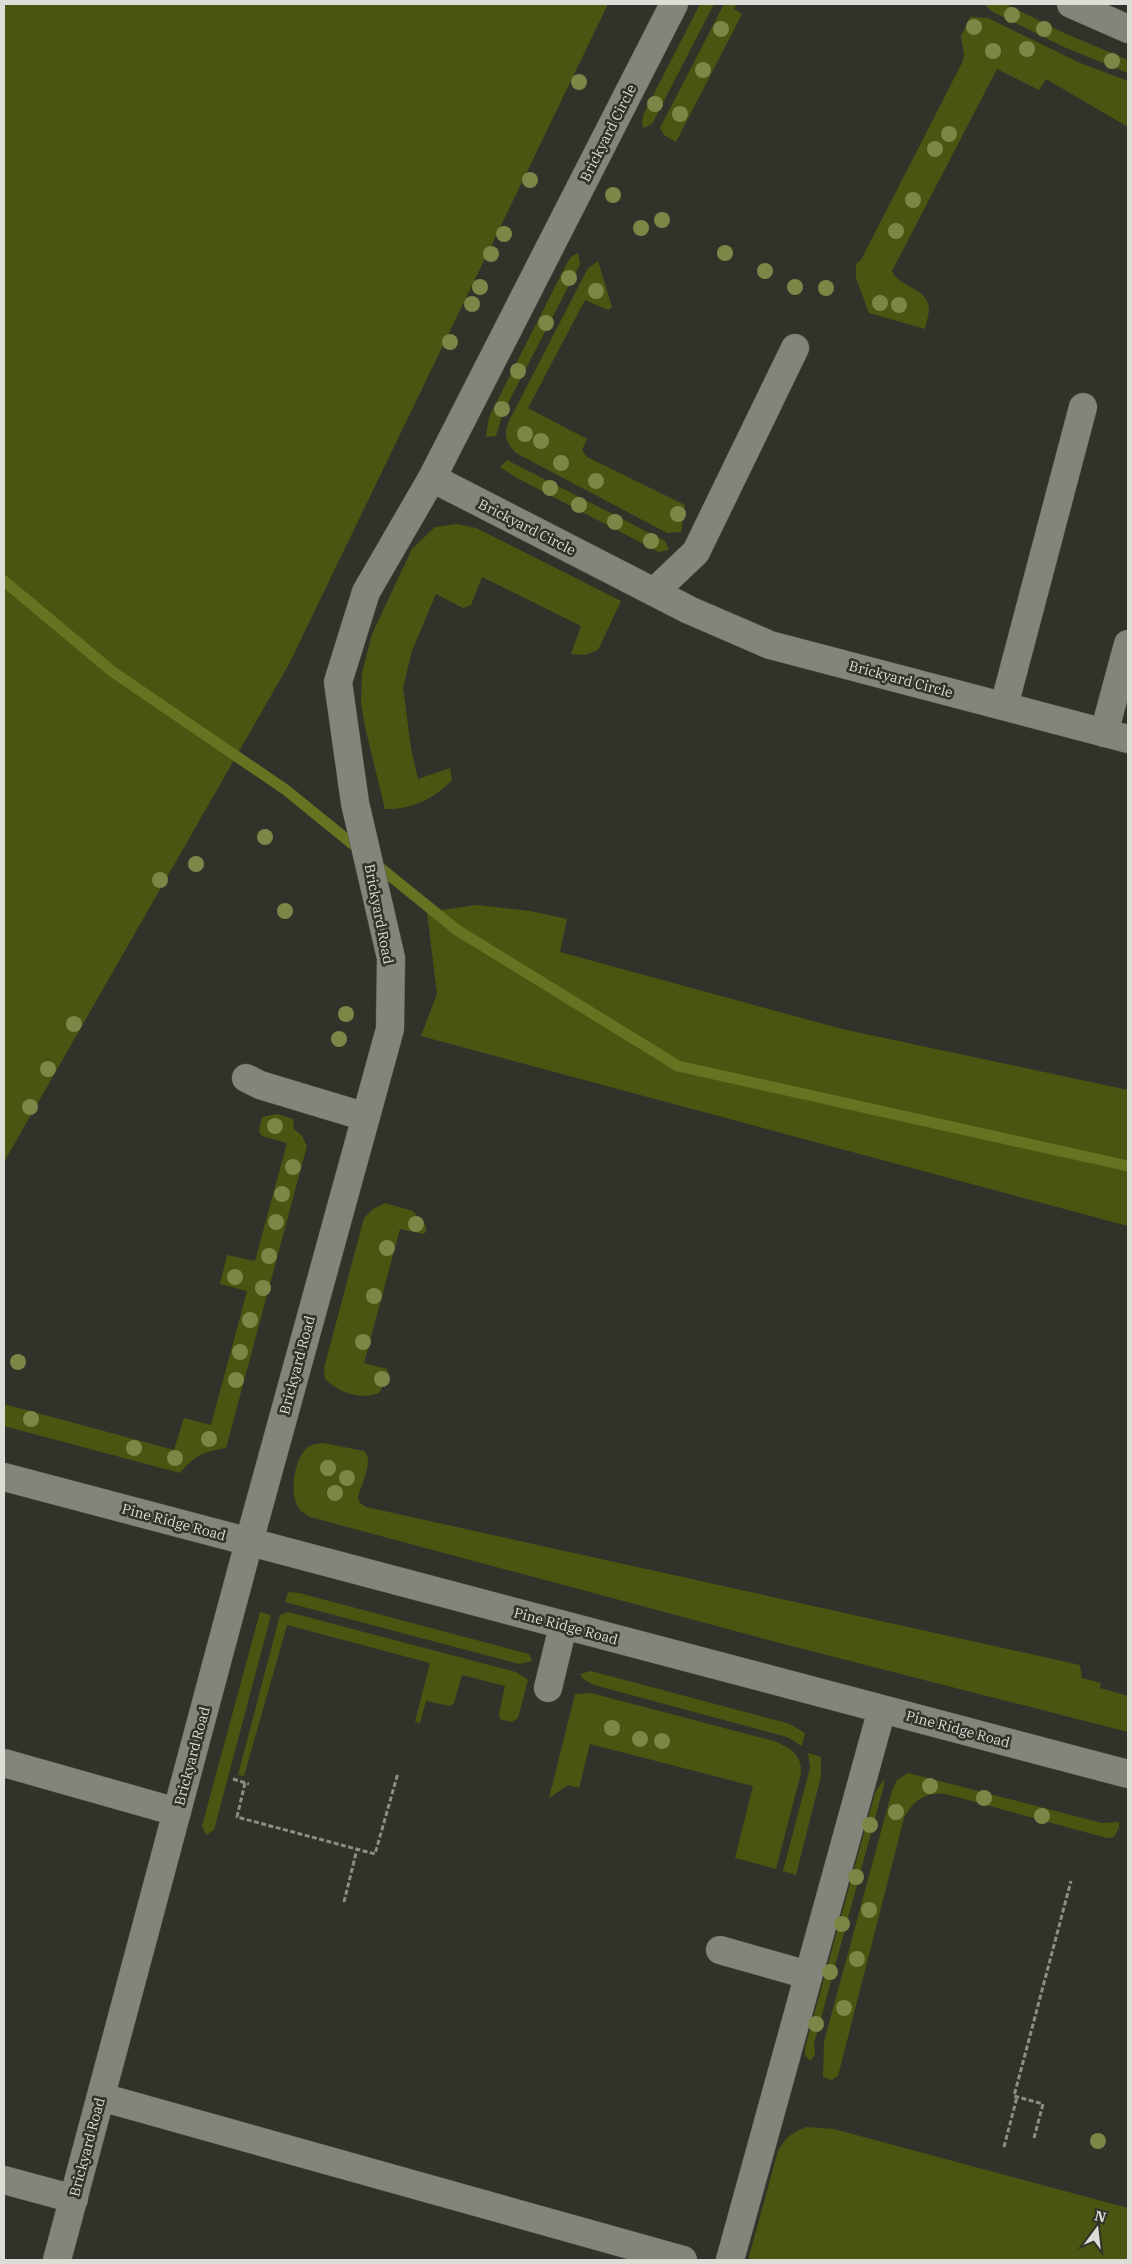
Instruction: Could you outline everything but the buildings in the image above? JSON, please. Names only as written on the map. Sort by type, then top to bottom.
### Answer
[{"type":"street","name":"Brickyard Circle","points":[[674,4],[432,478],[689,610],[770,645],[1116,736]]},
{"type":"street","points":[[1074,4],[1128,29]]},
{"type":"street","points":[[654,592],[696,552],[795,348]]},
{"type":"street","points":[[1004,706],[1083,406]]},
{"type":"street","name":"Brickyard Road","points":[[57,2260],[249,1542],[390,1029],[391,958],[356,803],[338,682],[366,592],[432,478]]},
{"type":"street","points":[[1116,736],[1128,644]]},
{"type":"street","points":[[246,1078],[260,1085],[366,1117]]},
{"type":"street","name":"Pine Ridge Road","points":[[4,1477],[1128,1774]]},
{"type":"street","points":[[548,1688],[563,1626]]},
{"type":"street","points":[[730,2260],[882,1709]]},
{"type":"street","points":[[4,1763],[177,1812]]},
{"type":"street","points":[[720,1950],[808,1975]]},
{"type":"street","points":[[101,2097],[683,2260]]},
{"type":"street","points":[[4,2180],[74,2199]]},
{"type":"path","points":[[233,1779],[247,1783],[237,1817],[376,1854],[398,1773]]},
{"type":"path","points":[[344,1902],[358,1849]]},
{"type":"path","points":[[1034,2138],[1043,2104],[1014,2096],[1071,1881]]},
{"type":"path","points":[[1004,2147],[1017,2097]]},
{"type":"green space","points":[[4,4],[608,4],[289,664],[4,1162]]},
{"type":"green space","points":[[700,4],[714,4],[652,124],[643,128],[644,113]]},
{"type":"green space","points":[[724,4],[737,4],[734,9],[742,14],[676,142],[664,135],[660,128]]},
{"type":"green space","points":[[984,4],[1006,4],[1064,33],[1128,60],[1128,73],[1064,47],[993,12]]},
{"type":"green space","points":[[970,17],[988,18],[1080,63],[1128,81],[1128,127],[1046,79],[1039,90],[997,69],[892,271],[901,281],[924,296],[929,309],[925,329],[869,313],[856,278],[856,264],[861,260],[963,61],[964,54],[961,36]]},
{"type":"green space","points":[[578,253],[580,264],[503,413],[496,436],[486,437],[489,417],[567,263],[571,257]]},
{"type":"green space","points":[[598,261],[612,307],[608,310],[585,300],[528,408],[587,439],[582,450],[587,457],[685,505],[681,532],[667,533],[516,453],[507,439],[508,423],[588,268]]},
{"type":"green space","points":[[507,460],[665,541],[669,550],[659,552],[515,477],[500,467]]},
{"type":"green space","points":[[457,524],[476,528],[621,601],[598,650],[585,655],[571,654],[581,626],[482,577],[471,605],[463,608],[436,594],[412,651],[403,688],[411,748],[418,779],[450,768],[452,780],[422,802],[395,809],[385,809],[365,727],[361,703],[362,673],[372,634],[412,549],[435,527]]},
{"type":"green space","points":[[477,905],[530,911],[567,919],[560,952],[842,1029],[1128,1090],[1128,1226],[421,1036],[437,994],[427,912]]},
{"type":"green space","points":[[277,1114],[293,1119],[294,1129],[302,1136],[307,1146],[226,1448],[200,1455],[180,1473],[4,1426],[4,1404],[174,1450],[184,1418],[211,1425],[247,1291],[220,1284],[227,1255],[255,1261],[287,1143],[262,1136],[259,1131],[262,1117]]},
{"type":"green space","points":[[385,1203],[413,1211],[426,1226],[426,1232],[423,1234],[400,1229],[364,1363],[387,1369],[389,1375],[379,1393],[364,1396],[350,1394],[337,1388],[325,1379],[324,1368],[364,1218],[373,1209]]},
{"type":"green space","points":[[323,1443],[364,1451],[367,1455],[366,1473],[358,1498],[360,1503],[366,1507],[1080,1665],[1082,1678],[1101,1683],[1100,1688],[1128,1696],[1128,1732],[776,1642],[310,1517],[300,1510],[296,1504],[294,1477],[303,1452],[310,1446]]},
{"type":"green space","points":[[288,1592],[299,1593],[529,1654],[532,1661],[519,1664],[285,1602]]},
{"type":"green space","points":[[260,1612],[271,1615],[214,1830],[206,1835],[202,1826]]},
{"type":"green space","points":[[288,1612],[516,1672],[528,1680],[518,1718],[512,1722],[500,1719],[499,1714],[505,1686],[462,1675],[454,1703],[450,1706],[426,1701],[420,1723],[415,1722],[430,1663],[287,1625],[244,1776],[238,1775],[280,1615]]},
{"type":"green space","points":[[591,1671],[790,1724],[805,1733],[802,1746],[787,1737],[594,1685],[583,1679],[580,1674]]},
{"type":"green space","points":[[591,1693],[774,1741],[794,1753],[801,1766],[801,1773],[776,1869],[735,1858],[753,1786],[590,1744],[579,1788],[568,1785],[549,1798],[575,1694]]},
{"type":"green space","points":[[808,1753],[821,1757],[821,1776],[796,1875],[783,1871],[810,1768]]},
{"type":"green space","points":[[908,1773],[1102,1823],[1119,1822],[1119,1828],[1114,1837],[1107,1838],[939,1793],[926,1796],[916,1802],[904,1818],[838,2076],[832,2080],[823,2077],[824,2042],[892,1791],[897,1780]]},
{"type":"green space","points":[[884,1779],[884,1785],[814,2044],[815,2055],[810,2061],[805,2055],[805,2048],[875,1793]]},
{"type":"green space","points":[[807,2127],[834,2129],[1128,2208],[1128,2260],[748,2260],[778,2151],[790,2136]]},
{"type":"waterway","points":[[4,581],[113,672],[286,790],[361,851]]},
{"type":"waterway","points":[[373,862],[457,930],[678,1066],[1128,1166]]}]
